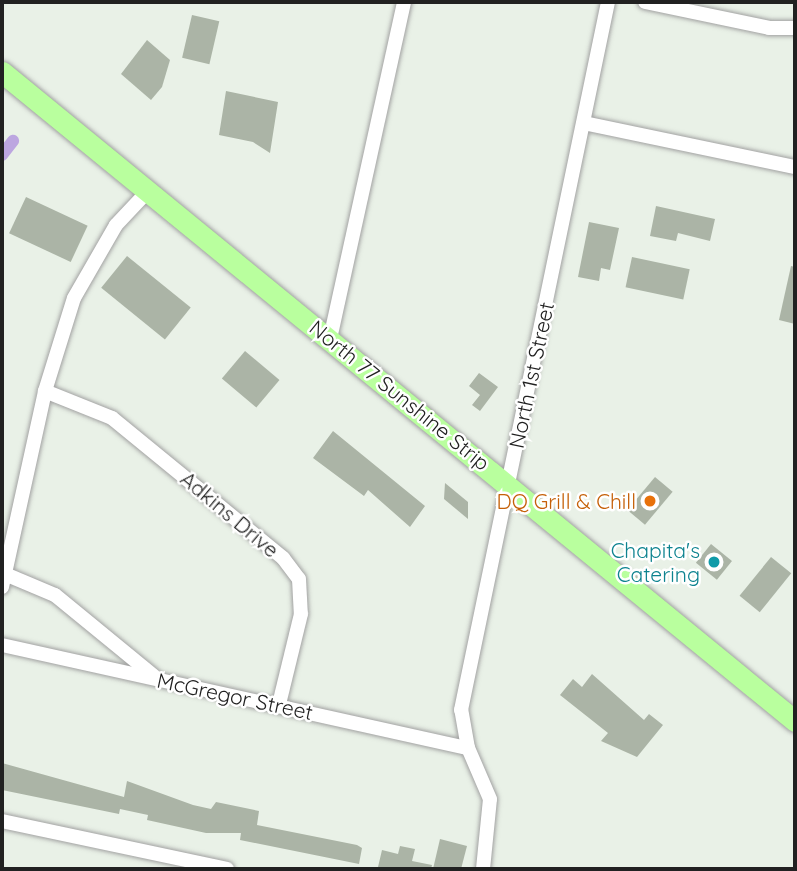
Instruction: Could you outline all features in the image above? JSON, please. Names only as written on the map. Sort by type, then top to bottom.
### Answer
[{"type":"main road","name":"North 77 Sunshine Strip","points":[[2,72],[508,483],[795,721]]},
{"type":"street","points":[[330,339],[404,2]]},
{"type":"street","name":"North 1st Street","points":[[483,869],[490,799],[468,748],[461,710],[608,2]]},
{"type":"street","points":[[645,2],[769,28],[795,28]]},
{"type":"street","points":[[584,123],[795,167]]},
{"type":"street","points":[[147,191],[116,225],[74,298],[45,391],[3,581],[55,595],[158,679]]},
{"type":"street","name":"Adkins Drive","points":[[45,391],[87,405],[130,432],[283,558],[299,579],[302,602],[279,705]]},
{"type":"street","name":"McGregor Street","points":[[2,646],[468,748]]},
{"type":"street","points":[[2,821],[227,869]]},
{"type":"building","points":[[192,15],[219,21],[209,64],[182,58]]},
{"type":"building","points":[[147,40],[170,60],[162,87],[151,100],[121,74]]},
{"type":"building","points":[[226,91],[278,102],[270,153],[253,142],[219,135]]},
{"type":"building","points":[[26,197],[88,226],[71,262],[9,233]]},
{"type":"building","points":[[656,206],[715,219],[710,241],[678,233],[676,241],[650,236]]},
{"type":"building","points":[[589,222],[619,228],[610,270],[601,268],[599,281],[578,277]]},
{"type":"building","points":[[127,256],[191,308],[165,339],[101,288]]},
{"type":"building","points":[[632,257],[690,269],[683,300],[626,287]]},
{"type":"building","points":[[791,266],[795,267],[795,324],[779,320]]},
{"type":"building","points":[[245,351],[279,380],[256,408],[222,379]]},
{"type":"building","points":[[479,373],[498,387],[480,411],[472,405],[480,395],[469,386]]},
{"type":"building","points":[[333,431],[425,506],[410,527],[368,490],[364,496],[313,458]]},
{"type":"building","name":"DQ Grill & Chill","points":[[655,477],[673,492],[645,525],[627,510]]},
{"type":"building","points":[[445,483],[468,502],[468,519],[444,499]]},
{"type":"building","name":"Chapita's Catering","points":[[711,544],[732,561],[717,580],[696,563]]},
{"type":"building","points":[[771,557],[791,573],[760,612],[740,596]]},
{"type":"building","points":[[592,674],[644,720],[649,714],[663,725],[637,757],[601,741],[608,733],[560,695],[573,679],[582,687]]},
{"type":"building","points":[[2,763],[124,797],[127,781],[193,805],[211,809],[216,802],[259,811],[257,825],[357,845],[362,848],[359,864],[240,840],[241,833],[206,833],[147,820],[148,815],[120,809],[119,814],[2,790]]},
{"type":"building","points":[[440,839],[467,846],[461,869],[433,869]]},
{"type":"building","points":[[400,846],[415,849],[412,861],[432,865],[431,869],[378,867],[382,850],[398,854]]},
{"type":"waterway","points":[[2,155],[13,141]]},
{"type":"place","name":"DQ Grill & Chill","points":[[650,501]]},
{"type":"place","name":"Chapita's Catering","points":[[714,562]]}]
